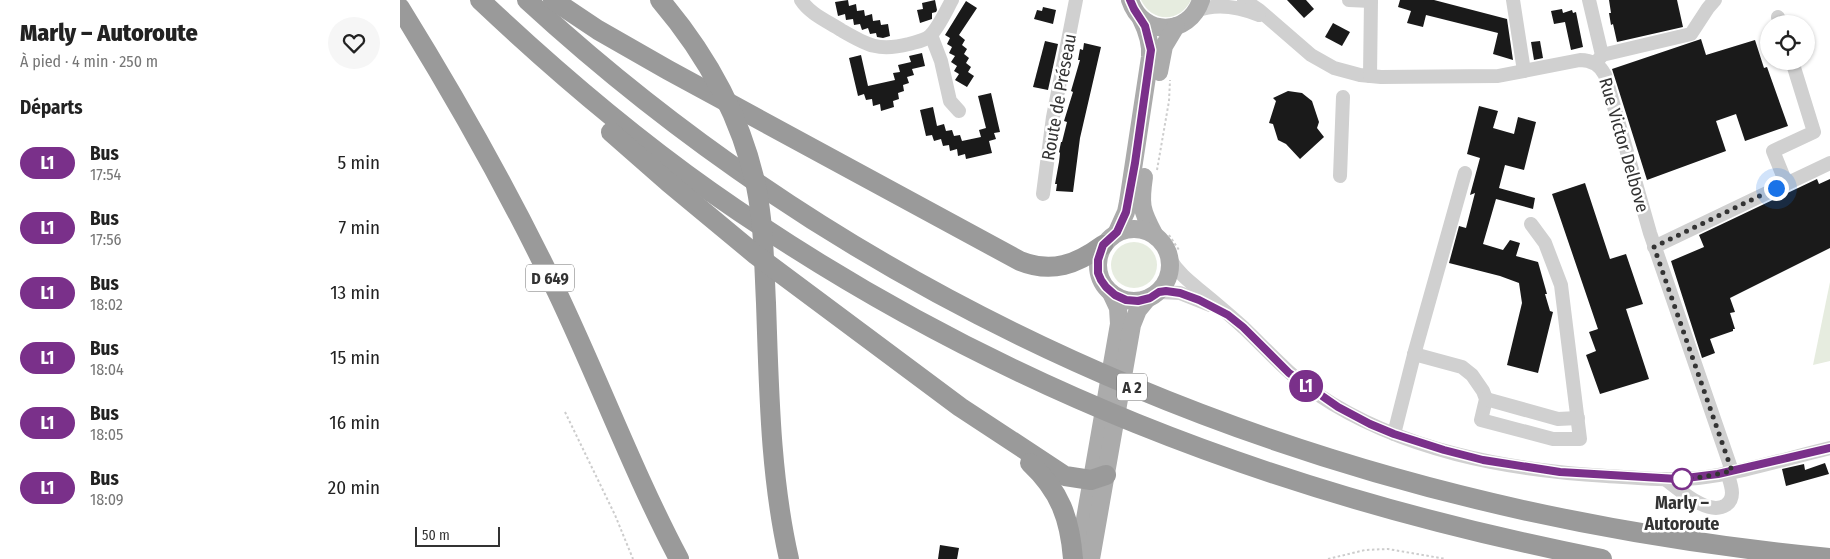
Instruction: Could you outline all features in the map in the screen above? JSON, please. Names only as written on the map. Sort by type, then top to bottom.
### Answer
[{"type":"highway","points":[[480,0],[541,69],[668,182],[756,255],[960,407],[1025,460],[1051,486],[1066,518],[1073,559]]},
{"type":"highway","name":"A 2","points":[[480,0],[525,43],[585,94],[710,192],[851,283],[994,361],[1126,420],[1216,455],[1273,474],[1357,501],[1435,522],[1602,559]]},
{"type":"highway","name":"A 2","points":[[527,0],[592,58],[662,115],[717,156],[799,212],[869,256],[948,300],[1022,338],[1106,376],[1173,404],[1259,435],[1440,490],[1544,514],[1642,533],[1830,558]]},
{"type":"highway","points":[[553,0],[598,30],[668,70],[1020,261],[1041,267],[1062,266],[1080,260],[1110,239]]},
{"type":"highway","points":[[660,0],[686,34],[716,79],[742,135],[756,184],[764,242],[777,485],[789,559]]},
{"type":"highway","name":"D 649","points":[[400,8],[453,94],[516,210],[557,293],[640,479],[679,559]]},
{"type":"highway","points":[[960,407],[1060,474],[1071,478],[1098,478]]},
{"type":"main road","points":[[1123,341],[1119,314],[1111,293],[1103,284],[1098,273],[1098,260],[1124,218],[1151,50],[1147,34],[1132,6]]},
{"type":"main road","points":[[1132,6],[1150,24],[1160,27],[1176,26],[1187,20],[1198,6]]},
{"type":"main road","points":[[1078,559],[1098,478],[1123,341],[1135,315],[1164,286],[1176,256],[1165,245],[1161,234],[1142,210],[1141,192],[1162,52],[1176,26]]},
{"type":"main road","points":[[1110,239],[1136,228],[1161,234]]},
{"type":"main road","points":[[1111,293],[1126,300],[1138,301],[1153,295]]},
{"type":"main road","points":[[1091,559],[1098,478]]},
{"type":"street","points":[[802,0],[807,8],[818,16],[871,46],[883,49],[896,48],[918,42],[931,34],[952,0]]},
{"type":"street","name":"Route de Préseau","points":[[1043,194],[1053,117],[1076,0]]},
{"type":"street","name":"Rue Victor Delbove","points":[[1244,0],[1259,10],[1304,50],[1320,60],[1343,71],[1370,76],[1482,77],[1580,60],[1599,60],[1605,75],[1654,247],[1730,472],[1732,498],[1727,504],[1716,508],[1708,507],[1665,479]]},
{"type":"street","points":[[1350,0],[1371,0],[1370,76]]},
{"type":"street","points":[[1513,0],[1524,71]]},
{"type":"street","points":[[1589,0],[1599,60],[1692,34],[1715,0]]},
{"type":"street","name":"Rue Victor Delbove","points":[[1198,6],[1224,6],[1250,12],[1271,20]]},
{"type":"street","points":[[931,34],[941,61],[950,101],[959,111]]},
{"type":"street","points":[[1786,183],[1773,151],[1814,132],[1795,70]]},
{"type":"street","points":[[1340,176],[1343,97]]},
{"type":"street","points":[[1654,247],[1830,163]]},
{"type":"street","points":[[1394,434],[1414,354],[1465,173]]},
{"type":"street","points":[[1414,354],[1462,367],[1472,375],[1486,399],[1481,420],[1553,439],[1580,439],[1561,285],[1545,243],[1531,224]]},
{"type":"street","points":[[1176,256],[1182,276],[1243,327],[1289,373],[1307,387],[1350,414],[1394,434],[1456,454],[1520,467],[1585,475],[1665,479],[1697,478],[1730,472],[1830,448]]},
{"type":"street","points":[[1153,295],[1172,292],[1185,295],[1228,315]]},
{"type":"street","points":[[1486,399],[1558,419],[1578,418]]},
{"type":"path","points":[[1156,178],[1169,101],[1170,72]]},
{"type":"path","points":[[1161,234],[1176,256]]},
{"type":"path","points":[[565,412],[615,515],[633,559]]},
{"type":"path","points":[[1328,559],[1356,551],[1380,549],[1406,551],[1446,559]]},
{"type":"shaded area","points":[[1141,0],[1191,0],[1180,13],[1166,17],[1152,13]]},
{"type":"shaded area","points":[[1129,242],[1139,242],[1153,252],[1157,265],[1153,278],[1147,284],[1139,288],[1129,288],[1115,278],[1111,270],[1111,260],[1121,246]]},
{"type":"shaded area","points":[[1830,282],[1830,361],[1813,365]]},
{"type":"building","points":[[848,0],[849,6],[856,4],[857,11],[864,10],[865,16],[872,14],[873,21],[880,20],[881,25],[888,24],[890,36],[877,37],[876,33],[870,34],[868,28],[862,30],[860,24],[854,25],[853,19],[846,20],[845,14],[838,16],[835,2]]},
{"type":"building","points":[[935,0],[937,10],[932,13],[932,19],[920,23],[917,10],[923,9],[922,3]]},
{"type":"building","points":[[1287,0],[1306,0],[1314,9],[1304,18]]},
{"type":"building","points":[[1400,0],[1434,0],[1507,19],[1513,60],[1493,54],[1498,33],[1426,15],[1423,27],[1407,23],[1411,11],[1398,7]]},
{"type":"building","points":[[1609,0],[1677,0],[1683,27],[1617,42],[1613,24],[1611,25]]},
{"type":"building","points":[[966,1],[977,8],[959,35],[965,40],[962,45],[967,49],[964,54],[969,58],[966,63],[971,67],[968,72],[974,76],[967,87],[955,80],[959,74],[954,71],[957,66],[951,62],[955,56],[949,53],[952,47],[947,44],[950,38],[945,35]]},
{"type":"building","points":[[1043,7],[1056,10],[1053,24],[1034,19],[1037,10],[1042,11]]},
{"type":"building","points":[[1562,9],[1563,13],[1572,10],[1573,13],[1576,12],[1583,47],[1571,50],[1565,22],[1554,24],[1551,11]]},
{"type":"building","points":[[1333,23],[1350,32],[1342,46],[1325,37]]},
{"type":"building","points":[[1701,39],[1706,55],[1755,40],[1760,56],[1760,70],[1768,70],[1788,126],[1745,141],[1736,114],[1716,121],[1726,151],[1647,180],[1612,69]]},
{"type":"building","points":[[1045,41],[1058,44],[1048,90],[1033,87]]},
{"type":"building","points":[[1540,41],[1543,58],[1534,60],[1531,42]]},
{"type":"building","points":[[1084,43],[1101,47],[1080,138],[1073,192],[1056,191],[1057,184],[1055,184],[1059,152],[1067,122],[1064,121],[1073,92],[1071,91],[1080,60],[1078,60],[1080,49],[1083,50]]},
{"type":"building","points":[[922,53],[925,66],[912,69],[914,75],[907,77],[909,83],[903,85],[904,91],[898,93],[899,99],[893,101],[894,107],[881,111],[880,104],[873,106],[872,99],[866,100],[864,94],[858,96],[849,58],[861,55],[868,86],[895,80],[893,73],[900,72],[898,65],[911,62],[909,56]]},
{"type":"building","points":[[1288,91],[1302,93],[1312,101],[1319,122],[1317,128],[1324,137],[1300,159],[1286,144],[1278,140],[1273,124],[1269,123],[1276,101],[1273,98]]},
{"type":"building","points":[[991,93],[1000,132],[994,133],[996,139],[989,141],[992,153],[966,159],[965,154],[958,156],[957,149],[950,151],[949,145],[943,146],[941,139],[934,141],[932,135],[926,136],[920,110],[933,107],[937,126],[944,124],[946,131],[952,130],[954,136],[960,135],[962,141],[981,137],[979,130],[986,128],[978,96]]},
{"type":"building","points":[[1479,106],[1498,111],[1493,128],[1514,134],[1518,117],[1536,122],[1524,170],[1505,165],[1499,188],[1535,198],[1533,209],[1496,199],[1483,244],[1503,250],[1510,240],[1520,243],[1516,256],[1538,262],[1550,311],[1553,312],[1538,373],[1507,365],[1522,303],[1519,283],[1500,276],[1449,263],[1459,226],[1466,228],[1475,193],[1470,195],[1480,158],[1467,154]]},
{"type":"building","points":[[1817,179],[1819,184],[1830,179],[1830,248],[1730,298],[1735,312],[1730,313],[1735,329],[1710,339],[1715,353],[1702,358],[1671,261],[1704,247],[1699,235]]},
{"type":"building","points":[[1585,183],[1610,259],[1626,254],[1643,304],[1626,309],[1649,379],[1600,394],[1586,355],[1596,351],[1589,332],[1598,329],[1552,194]]},
{"type":"building","points":[[1825,463],[1829,474],[1786,486],[1782,469],[1804,464],[1805,470]]},
{"type":"building","points":[[940,545],[959,548],[957,559],[938,559]]},
{"type":"bus line","name":"L1","points":[[1130,0],[1145,26],[1151,50],[1126,212],[1117,232],[1103,245],[1098,260],[1098,273],[1101,280],[1111,293],[1118,298],[1138,301],[1166,291],[1180,293],[1199,300],[1228,315],[1243,327],[1289,373],[1338,407],[1394,434],[1483,460],[1546,471],[1678,479],[1718,474],[1830,448]]},
{"type":"place","name":"Marly – Autoroute","points":[[1682,479]]},
{"type":"route","points":[[1682,479],[1732,471],[1654,247],[1776,188]]}]
